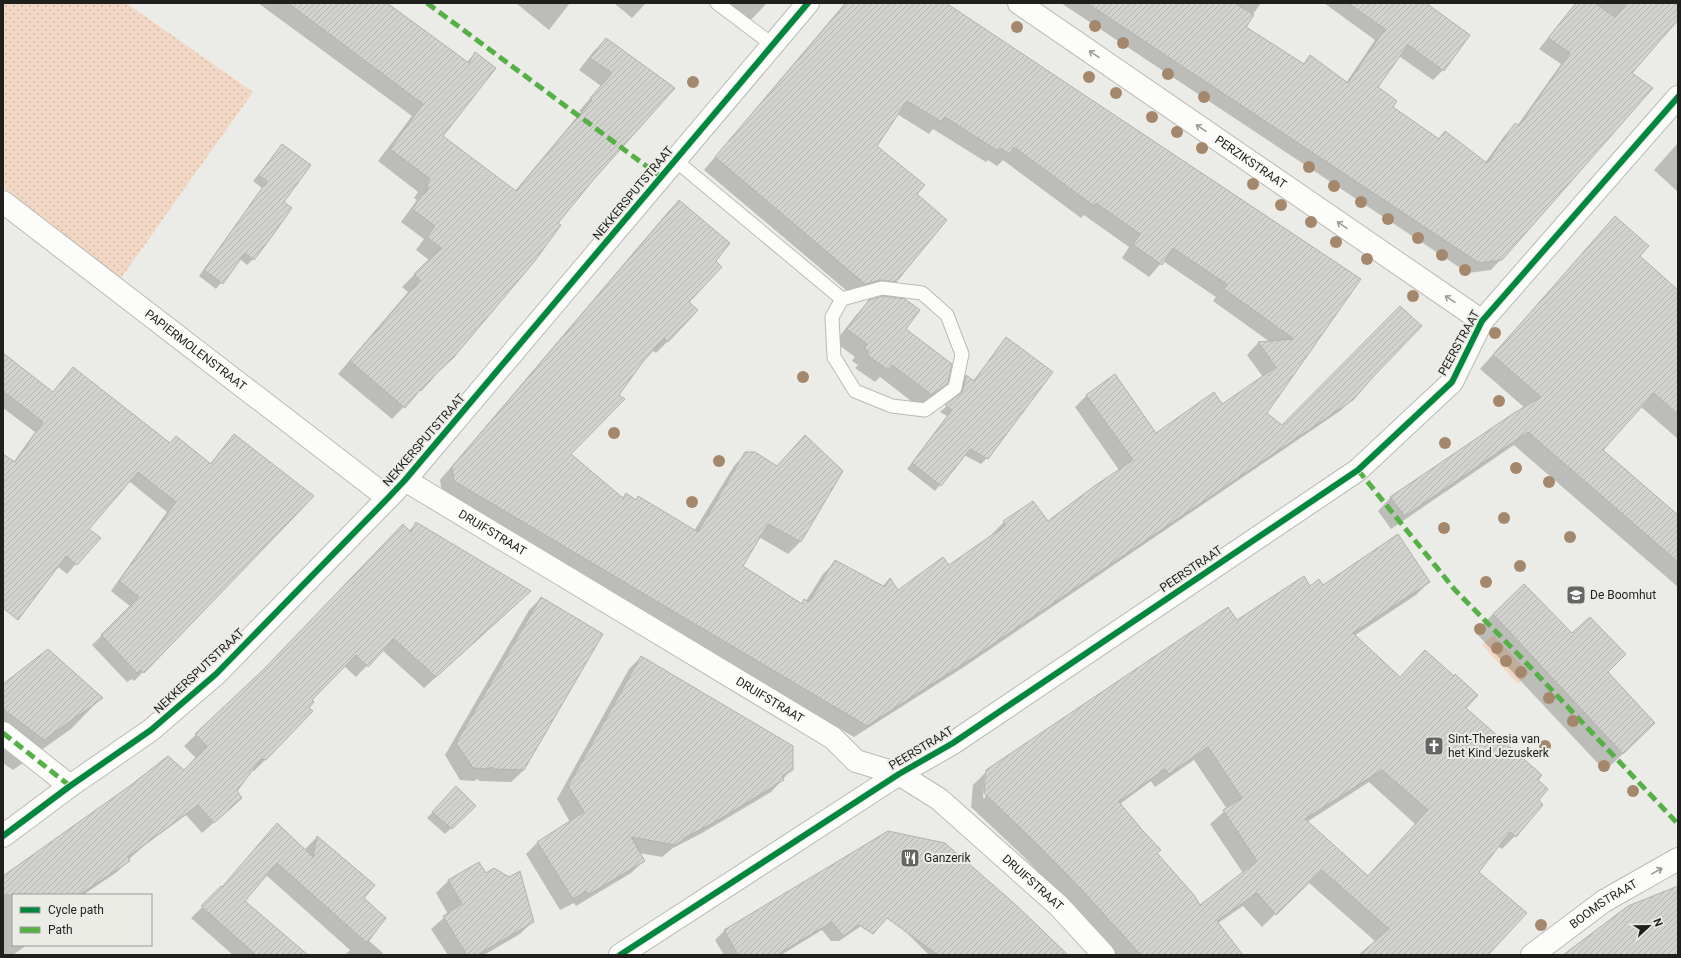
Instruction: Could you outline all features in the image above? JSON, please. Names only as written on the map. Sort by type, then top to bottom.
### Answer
[{"type":"street","name":"NEKKERSPUTSTRAAT","points":[[3,836],[70,786],[151,730],[216,674],[388,498],[405,480],[808,3]]},
{"type":"street","name":"PERZIKSTRAAT","points":[[1019,3],[1482,321]]},
{"type":"street","name":"PEERSTRAAT","points":[[620,955],[899,774],[953,743],[1358,470],[1452,382],[1482,321],[1678,97]]},
{"type":"street","name":"PAPIERMOLENSTRAAT","points":[[3,202],[388,498]]},
{"type":"street","name":"DRUIFSTRAAT","points":[[405,480],[832,738],[856,761],[899,774],[939,799],[1059,906],[1104,955]]},
{"type":"street","points":[[3,733],[70,786]]},
{"type":"street","name":"BOOMSTRAAT","points":[[1532,955],[1604,901],[1678,859]]},
{"type":"lane","points":[[717,3],[773,45]]},
{"type":"lane","points":[[675,160],[842,299]]},
{"type":"lane","points":[[882,288],[922,294],[947,315],[962,354],[954,388],[925,410],[892,406],[855,391],[834,357],[832,317],[842,299],[882,288]]},
{"type":"shaded area","points":[[3,3],[126,3],[253,92],[119,281],[3,187]]},
{"type":"shaded area","points":[[1493,635],[1529,673],[1518,684],[1482,645]]},
{"type":"building","points":[[288,3],[387,3],[469,63],[475,52],[496,68],[443,136],[516,191],[592,100],[590,98],[612,73],[590,58],[606,38],[675,88],[594,179],[558,223],[561,225],[534,262],[453,358],[421,391],[420,390],[405,408],[350,361],[420,280],[414,274],[441,248],[427,237],[435,226],[412,209],[429,187],[426,185],[430,179],[390,149],[423,104]]},
{"type":"building","points":[[846,3],[946,3],[1361,279],[1267,413],[1282,425],[1400,306],[1422,326],[1353,400],[977,655],[867,726],[454,481],[452,467],[679,200],[730,243],[716,261],[722,267],[689,302],[698,310],[668,342],[664,338],[642,363],[619,395],[625,399],[571,454],[623,498],[626,493],[636,500],[638,496],[698,532],[745,452],[755,452],[777,466],[805,435],[843,471],[801,542],[768,524],[743,566],[802,604],[804,599],[809,602],[835,560],[885,587],[890,578],[898,590],[943,557],[949,565],[1006,525],[1003,521],[1033,501],[1048,521],[1093,487],[1133,460],[1086,395],[1115,374],[1156,433],[1214,392],[1222,404],[1276,367],[1258,342],[1294,339],[1224,289],[1228,285],[1173,248],[1162,265],[1133,245],[1140,234],[1096,203],[1094,206],[1014,147],[1009,154],[1000,148],[998,151],[945,117],[942,122],[907,101],[877,146],[925,185],[917,194],[947,220],[896,282],[880,280],[865,284],[715,157]]},
{"type":"building","points":[[1087,3],[1235,3],[1254,15],[1246,27],[1304,64],[1310,55],[1348,83],[1385,29],[1348,3],[1426,3],[1470,35],[1444,71],[1408,45],[1378,87],[1397,101],[1393,107],[1439,139],[1445,131],[1487,163],[1515,123],[1519,126],[1570,53],[1548,38],[1576,3],[1595,3],[1615,17],[1627,3],[1678,3],[1678,20],[1632,73],[1653,88],[1502,260],[1479,263]]},
{"type":"building","points":[[282,144],[311,165],[284,202],[292,208],[270,239],[254,260],[245,253],[223,284],[204,270],[267,181],[259,175]]},
{"type":"building","points":[[1615,216],[1649,246],[1640,256],[1678,290],[1678,414],[1654,393],[1603,450],[1678,515],[1678,562],[1528,432],[1405,516],[1390,497],[1514,413],[1541,397],[1493,355]]},
{"type":"building","points":[[883,296],[905,299],[920,310],[906,329],[952,364],[948,383],[932,395],[892,365],[888,370],[867,355],[869,352],[864,348],[867,344],[847,329],[869,300]]},
{"type":"building","points":[[1006,337],[1053,372],[988,459],[970,449],[941,486],[912,463],[952,410],[945,405],[963,390],[966,375],[974,381]]},
{"type":"building","points":[[3,353],[53,392],[73,367],[170,443],[176,436],[211,464],[234,434],[314,496],[144,673],[141,670],[137,673],[101,635],[139,597],[119,581],[176,502],[138,472],[89,529],[101,538],[77,565],[66,556],[18,620],[3,608],[3,454],[15,462],[43,422],[3,391]]},
{"type":"building","points":[[416,522],[531,591],[436,677],[394,639],[368,667],[356,655],[312,700],[314,702],[309,708],[313,711],[266,760],[261,759],[237,791],[242,798],[214,823],[198,805],[128,857],[130,861],[80,894],[3,895],[3,876],[131,785],[168,756],[184,770],[207,746],[195,734],[263,670],[403,524],[411,532]]},
{"type":"building","points":[[1398,534],[1430,582],[1353,633],[1400,677],[1425,650],[1478,695],[1466,708],[1542,775],[1538,780],[1548,789],[1539,800],[1543,805],[1516,837],[1510,832],[1479,872],[1527,913],[1488,955],[1359,955],[1389,929],[1322,870],[1276,915],[1257,893],[1217,921],[1243,955],[1141,955],[1082,890],[984,793],[986,770],[1228,607],[1237,620],[1304,576],[1310,586],[1319,579],[1323,585]],"holes":[[[1208,747],[1242,798],[1223,810],[1257,861],[1200,905],[1194,895],[1157,853],[1161,850],[1119,802],[1165,769],[1169,774]],[[1382,770],[1428,810],[1368,876],[1305,819]]]},
{"type":"building","points":[[1524,584],[1572,633],[1590,617],[1626,654],[1608,672],[1655,723],[1623,754],[1493,614]]},
{"type":"building","points":[[541,597],[603,634],[524,770],[492,769],[491,767],[487,769],[473,768],[456,743]]},
{"type":"building","points":[[48,649],[103,698],[44,740],[3,709],[3,684]]},
{"type":"building","points":[[641,656],[793,746],[793,770],[782,776],[784,780],[715,822],[684,838],[675,845],[631,837],[645,861],[588,895],[586,891],[573,899],[537,842],[584,812],[568,786]]},
{"type":"building","points":[[456,786],[476,806],[452,829],[432,812]]},
{"type":"building","points":[[277,823],[313,857],[317,836],[375,885],[364,898],[386,918],[367,943],[277,863],[245,901],[308,955],[256,955],[201,906],[221,886],[222,887]]},
{"type":"building","points":[[888,831],[945,843],[1015,904],[1068,955],[938,955],[887,918],[873,934],[859,925],[843,936],[832,922],[777,955],[738,955],[724,930]]},
{"type":"building","points":[[479,862],[486,873],[494,868],[509,877],[520,871],[534,922],[477,955],[467,955],[443,916],[462,904],[448,880]]},
{"type":"building","points":[[1678,886],[1678,955],[1563,955],[1628,906]]},
{"type":"marked path","points":[[427,3],[661,177]]},
{"type":"marked path","points":[[1358,470],[1455,590],[1515,651],[1678,824]]},
{"type":"marked path","points":[[3,733],[70,786]]},
{"type":"cycle path","points":[[3,836],[70,786],[151,730],[216,674],[388,498],[405,480],[808,3]]},
{"type":"cycle path","points":[[620,955],[899,774],[953,743],[1358,470],[1452,382],[1482,321],[1678,97]]},
{"type":"place","name":"De Boomhut","points":[[1576,595]]},
{"type":"place","name":"Sint-Theresia van het Kind Jezuskerk","points":[[1434,746]]},
{"type":"place","name":"Ganzerik","points":[[910,858]]}]
